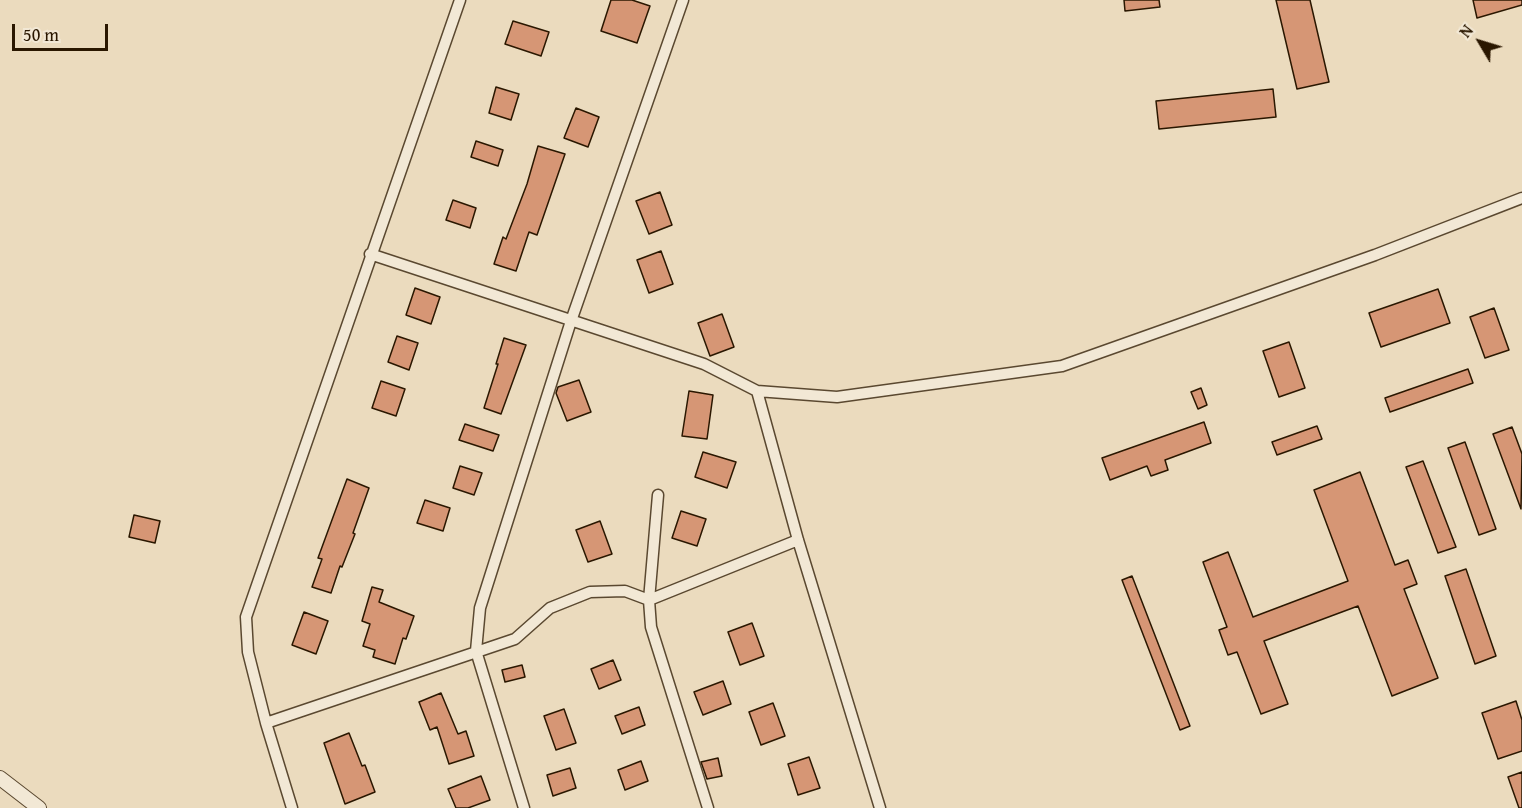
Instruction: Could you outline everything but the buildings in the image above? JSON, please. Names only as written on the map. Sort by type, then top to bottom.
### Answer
[{"type":"street","points":[[292,808],[266,723],[248,652],[246,617],[460,0]]},
{"type":"street","points":[[524,808],[476,651],[480,608],[572,321],[683,0]]},
{"type":"street","points":[[370,254],[704,364],[757,391],[837,397],[1062,366],[1375,255],[1522,198]]},
{"type":"street","points":[[757,391],[798,540],[880,808]]},
{"type":"street","points":[[658,495],[649,600],[651,627],[708,808]]},
{"type":"street","points":[[266,723],[515,639],[550,608],[590,592],[625,591],[649,600],[798,540]]},
{"type":"street","points":[[0,778],[39,808]]}]
